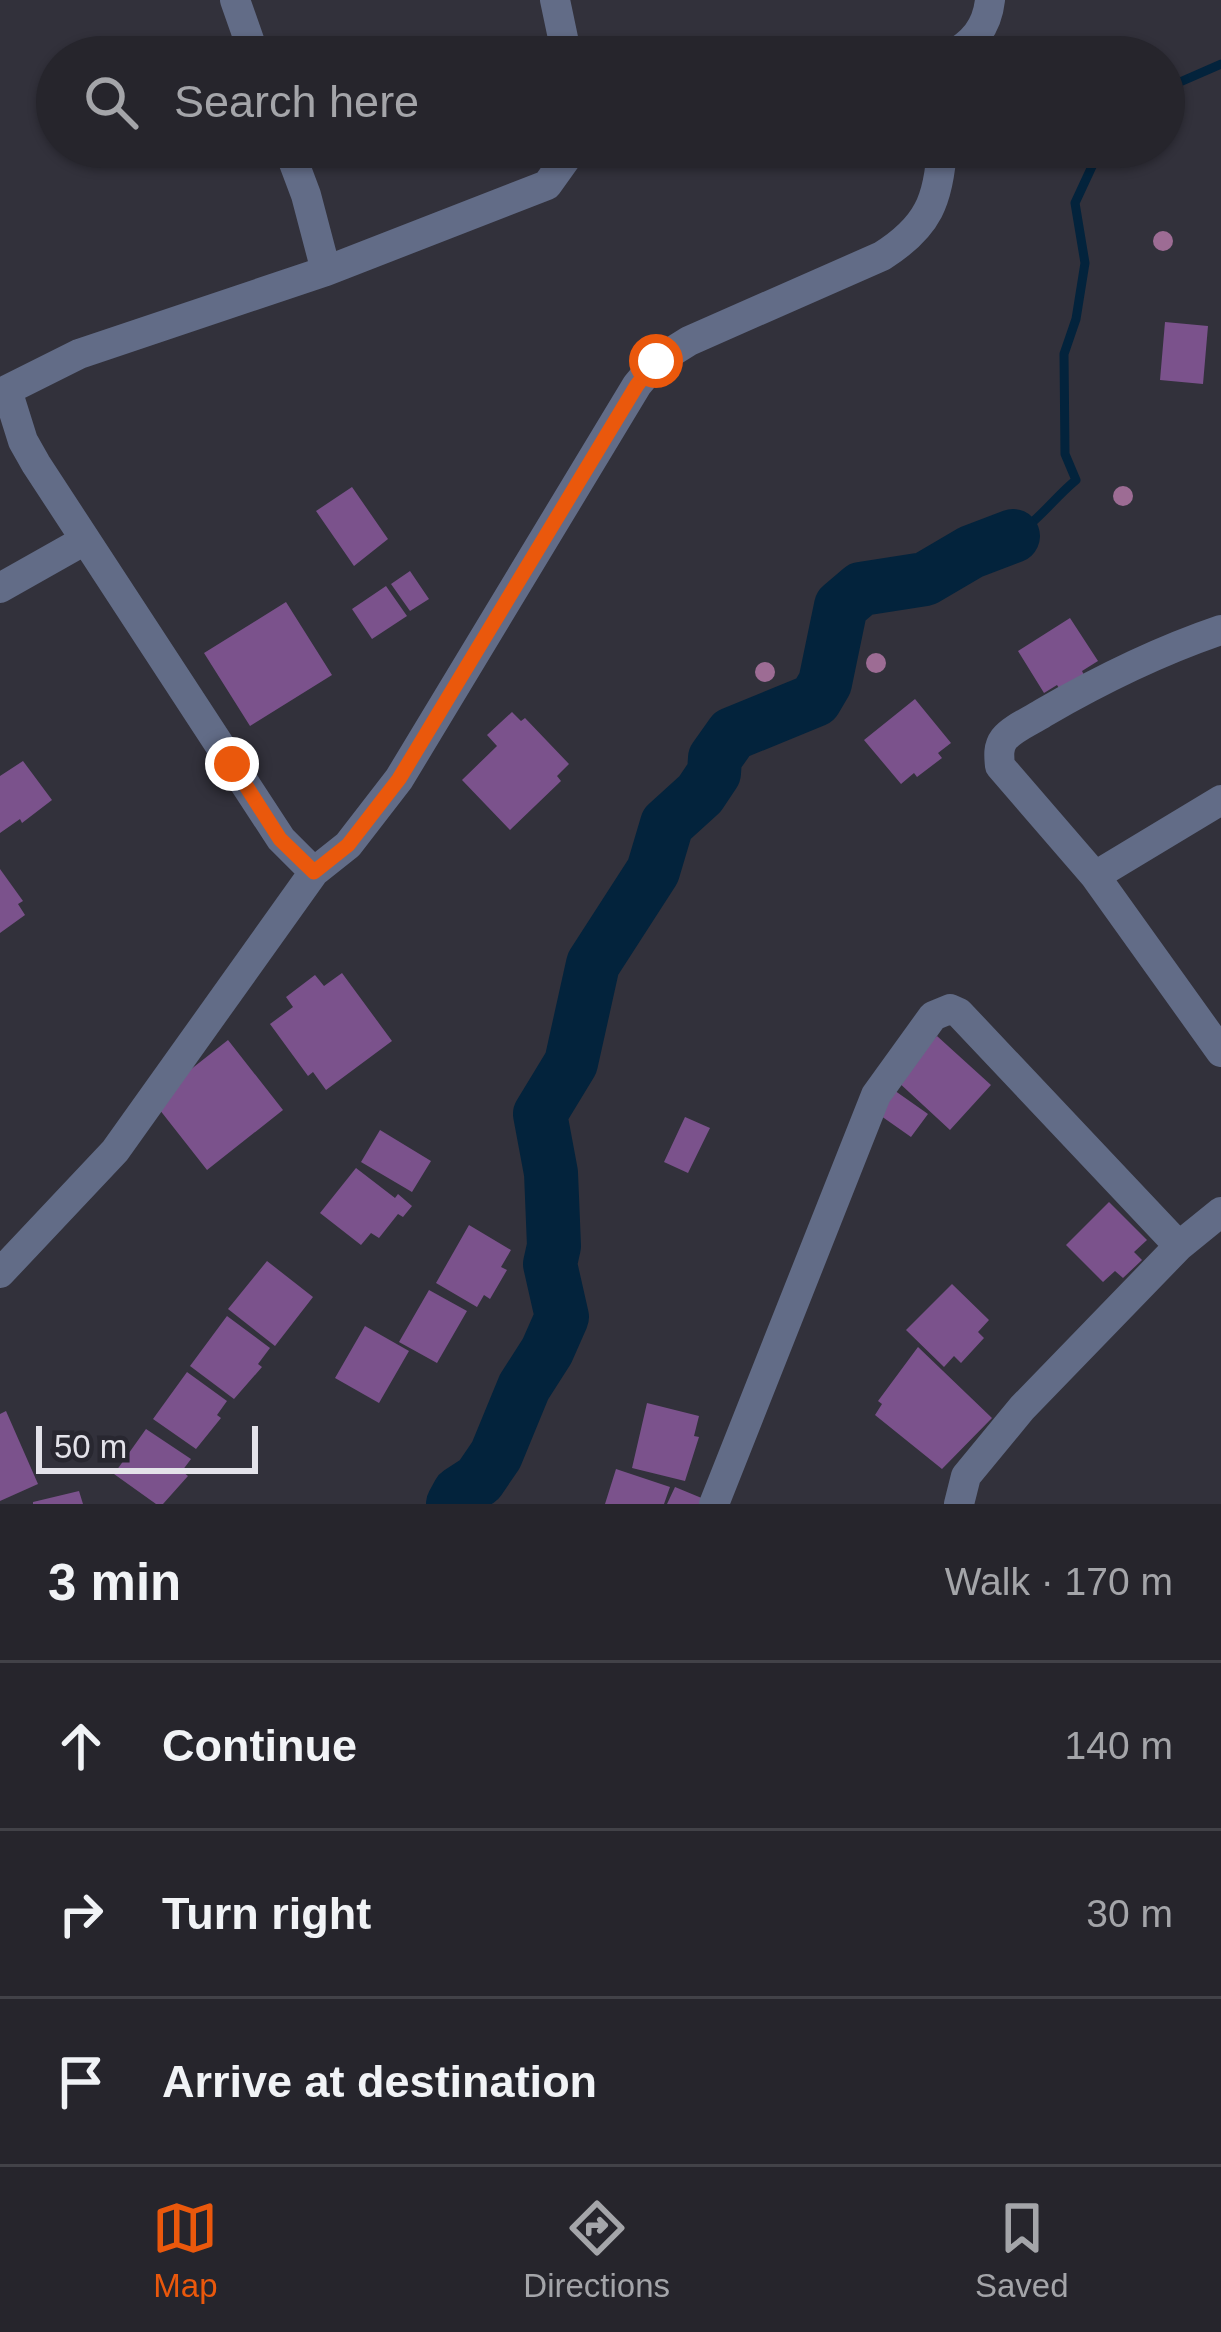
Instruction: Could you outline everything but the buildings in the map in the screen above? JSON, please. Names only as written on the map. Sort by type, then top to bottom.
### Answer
[{"type":"street","points":[[235,0],[248,36]]},
{"type":"street","points":[[555,0],[563,36]]},
{"type":"street","points":[[977,36],[989,0]]},
{"type":"street","points":[[296,168],[326,271]]},
{"type":"street","points":[[314,872],[280,839],[85,540],[23,441],[3,382],[326,271],[547,185],[560,168]]},
{"type":"street","points":[[0,1273],[115,1151],[314,872],[348,845],[399,779],[637,385],[656,361],[689,341],[882,256],[909,239],[934,203],[941,168]]},
{"type":"street","points":[[0,588],[85,540]]},
{"type":"street","points":[[1221,630],[1168,648],[1066,700],[1001,742],[1000,766],[1095,876],[1221,1052]]},
{"type":"street","points":[[1095,876],[1221,800]]},
{"type":"street","points":[[714,1504],[875,1095],[933,1016],[950,1009],[959,1013],[1178,1246]]},
{"type":"street","points":[[959,1504],[966,1476],[1008,1425],[1178,1246],[1221,1212]]},
{"type":"waterway","points":[[1185,80],[1221,64]]},
{"type":"waterway","points":[[1013,536],[1076,480],[1065,454],[1064,354],[1076,319],[1085,263],[1075,203],[1091,168]]},
{"type":"waterway","points":[[453,1504],[459,1493],[479,1480],[496,1455],[524,1387],[562,1317],[550,1264],[554,1246],[551,1173],[540,1114],[571,1063],[593,964],[653,871],[667,824],[700,794],[714,773],[715,758],[732,734],[815,700],[825,683],[841,606],[861,589],[925,579],[971,552],[1013,536]]},
{"type":"route","points":[[232,764],[280,839],[314,872],[348,845],[399,779],[637,385],[656,361]]}]
